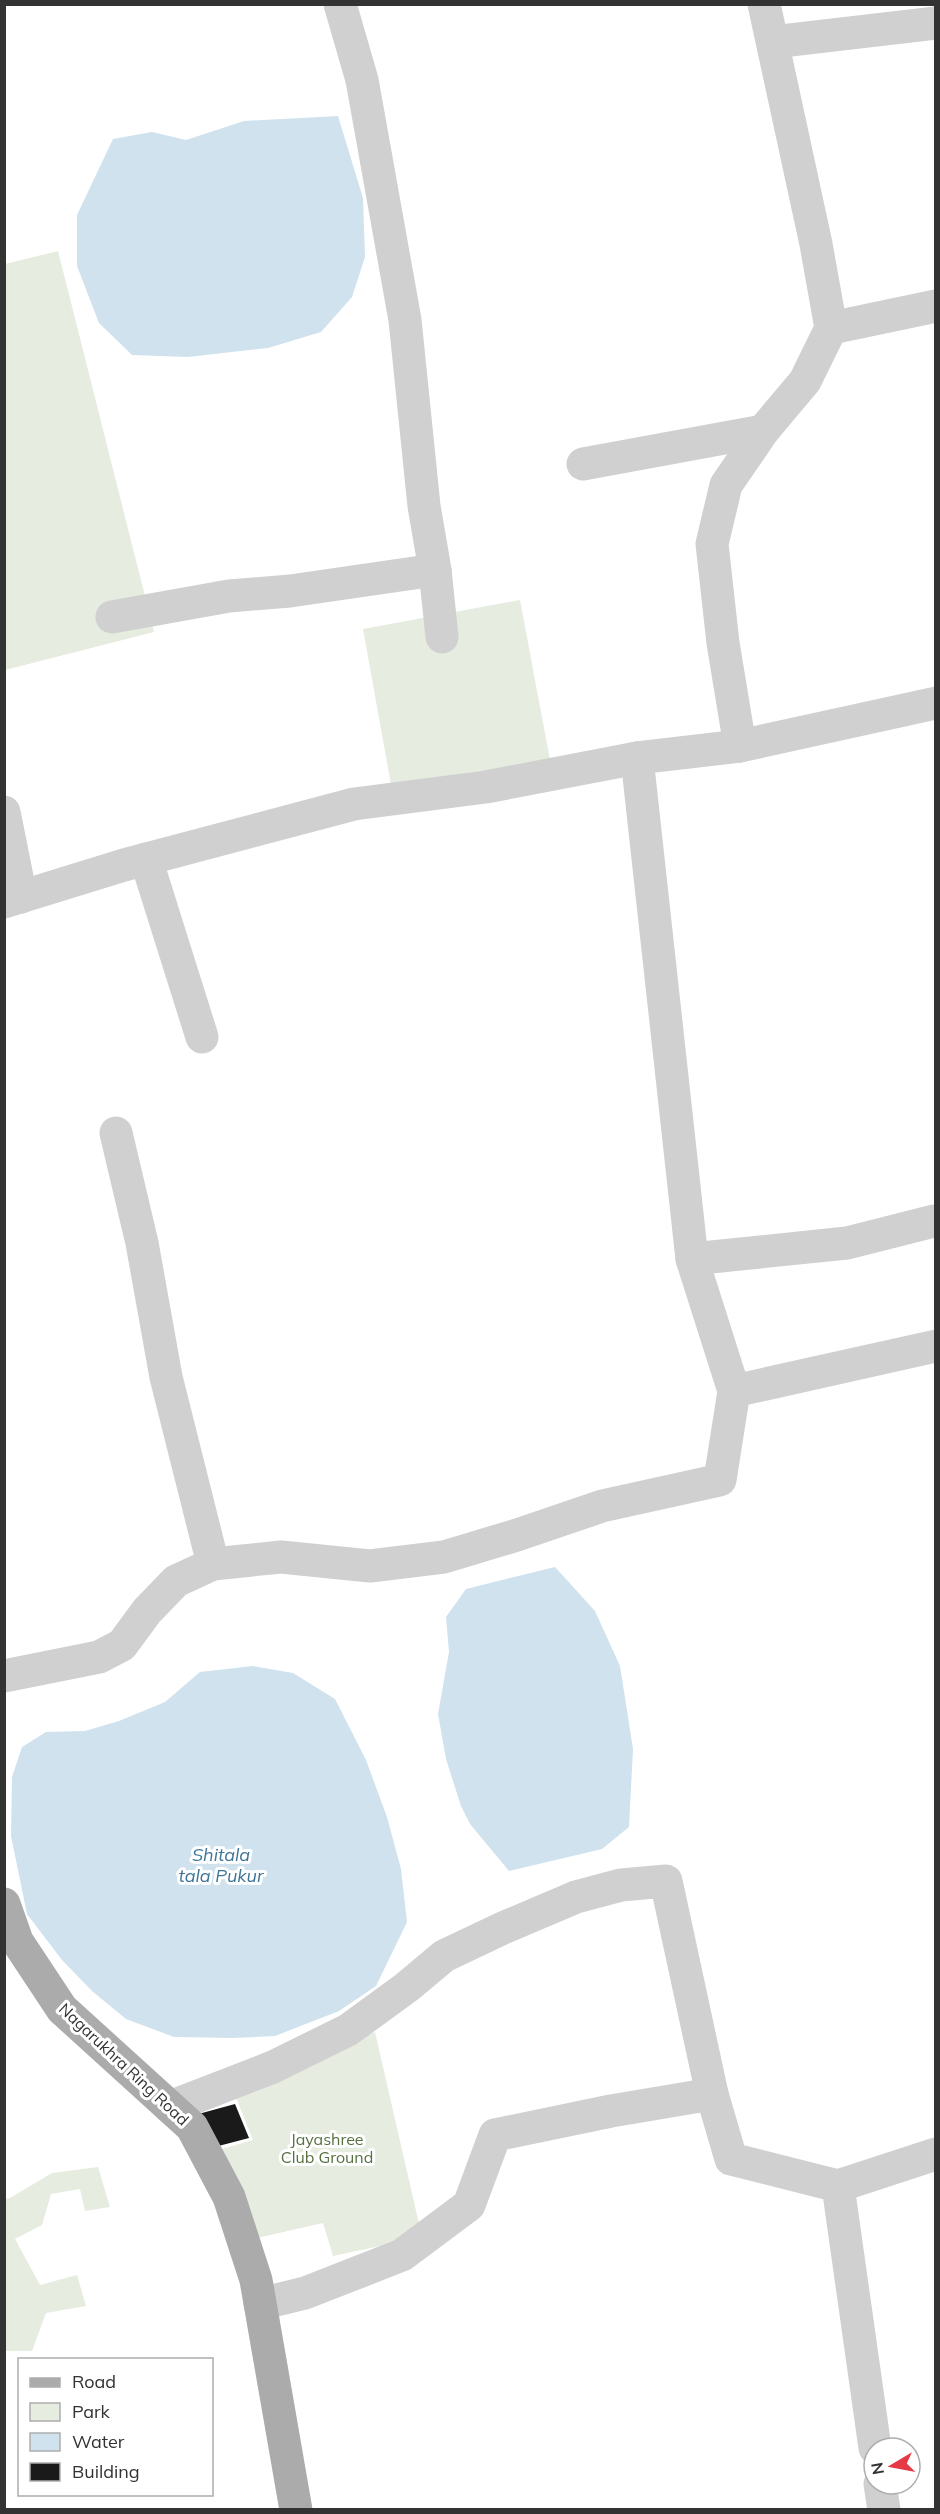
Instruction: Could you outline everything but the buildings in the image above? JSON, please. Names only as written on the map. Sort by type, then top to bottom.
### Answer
[{"type":"main road","name":"Nagarukhra Ring Road","points":[[4,1904],[17,1941],[62,2009],[192,2127],[229,2198],[256,2280],[296,2510]]},
{"type":"street","points":[[340,4],[362,80],[405,320],[424,506],[435,570],[442,637]]},
{"type":"street","points":[[740,746],[723,643],[712,544],[726,484],[763,430],[805,381],[831,328],[816,244],[764,4]]},
{"type":"street","points":[[773,42],[936,23]]},
{"type":"street","points":[[831,328],[936,306]]},
{"type":"street","points":[[583,464],[763,430]]},
{"type":"street","points":[[112,617],[229,596],[290,591],[435,570]]},
{"type":"street","points":[[4,812],[13,900],[146,860],[354,804],[486,787],[637,758],[740,746],[936,703]]},
{"type":"street","points":[[4,1676],[99,1657],[122,1646],[147,1611],[176,1581],[213,1564],[281,1557],[370,1566],[444,1557],[602,1506],[720,1480],[734,1391],[692,1259],[637,758]]},
{"type":"street","points":[[146,860],[202,1037]]},
{"type":"street","points":[[116,1133],[142,1243],[166,1377],[213,1564]]},
{"type":"street","points":[[692,1259],[847,1243],[934,1221]]},
{"type":"street","points":[[734,1391],[936,1346]]},
{"type":"street","points":[[170,2107],[273,2067],[348,2030],[407,1987],[444,1956],[503,1928],[576,1897],[621,1885],[666,1881],[712,2094],[731,2158],[838,2186],[936,2154]]},
{"type":"street","points":[[260,2304],[305,2293],[402,2256],[469,2205],[495,2135],[611,2111],[712,2094]]},
{"type":"street","points":[[838,2186],[873,2436]]},
{"type":"green space","points":[[58,251],[154,632],[5,670],[5,264]]},
{"type":"green space","points":[[520,600],[550,760],[392,790],[363,629]]},
{"type":"green space","name":"Jayashree Club Ground","points":[[375,2032],[422,2237],[333,2256],[323,2223],[257,2238],[215,2151],[253,2140],[235,2095]]},
{"type":"green space","points":[[98,2167],[110,2207],[85,2211],[80,2189],[51,2194],[42,2225],[15,2239],[40,2285],[77,2275],[86,2306],[46,2313],[32,2351],[5,2351],[5,2199],[52,2173]]},
{"type":"water","points":[[338,116],[363,198],[365,257],[352,297],[321,332],[268,348],[188,357],[132,355],[99,323],[77,266],[77,215],[113,139],[152,132],[186,140],[244,121]]},
{"type":"water","points":[[555,1567],[595,1611],[620,1666],[633,1749],[629,1827],[602,1849],[509,1871],[470,1824],[461,1806],[446,1759],[438,1714],[449,1652],[446,1617],[466,1589]]},
{"type":"water","name":"Shitala tala Pukur","points":[[253,1666],[293,1673],[335,1699],[366,1760],[387,1817],[401,1869],[407,1922],[376,1986],[339,2011],[275,2036],[174,2037],[126,2019],[92,1991],[62,1960],[27,1914],[11,1836],[12,1777],[22,1747],[46,1732],[85,1731],[119,1721],[165,1702],[200,1672]]}]
